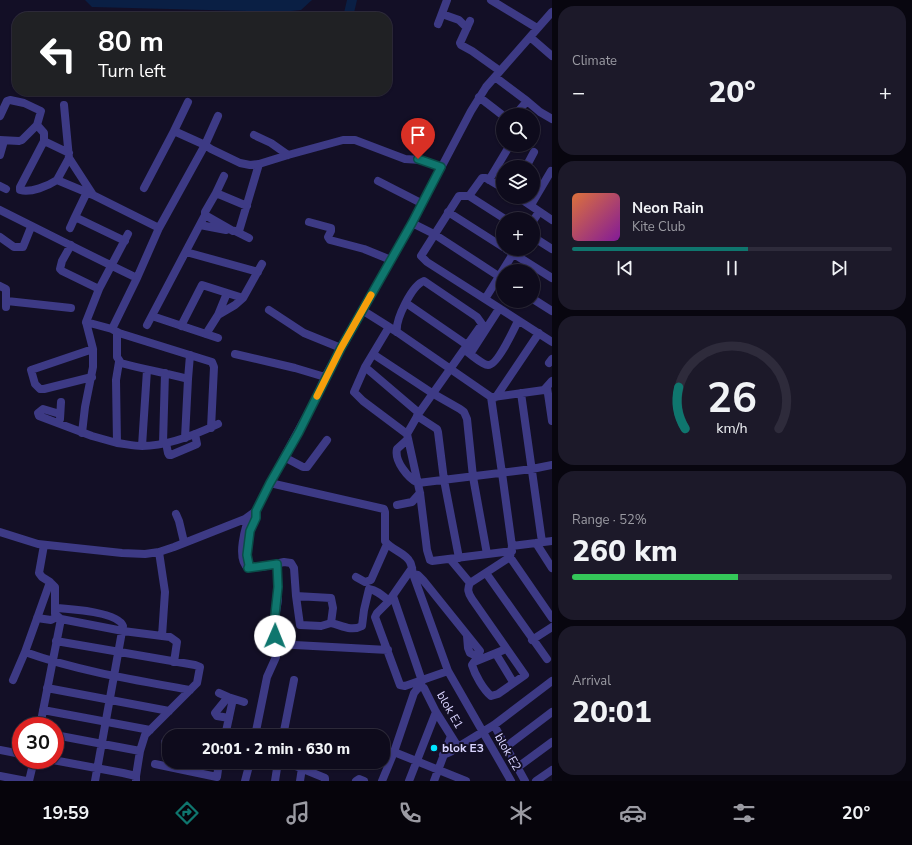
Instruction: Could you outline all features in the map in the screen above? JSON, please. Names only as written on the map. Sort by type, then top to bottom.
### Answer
[{"type":"street","points":[[438,24],[448,0]]},
{"type":"street","points":[[491,0],[537,28]]},
{"type":"street","points":[[387,544],[366,597],[362,626],[353,629],[331,623],[321,626],[300,625],[293,564],[288,562],[248,568],[249,565],[245,545],[246,523],[254,513],[315,400],[325,377],[412,223],[455,139],[479,97],[552,12]]},
{"type":"street","points":[[442,14],[468,24],[460,45],[472,51],[527,101],[540,112],[552,119]]},
{"type":"street","points":[[530,37],[552,56]]},
{"type":"street","points":[[479,97],[496,110]]},
{"type":"street","points":[[0,116],[7,101],[10,100],[41,111],[41,132],[20,187],[20,190],[24,191],[46,187],[57,180],[69,155],[64,105]]},
{"type":"street","points":[[521,108],[527,101]]},
{"type":"street","points":[[144,188],[188,102]]},
{"type":"street","points":[[117,443],[116,380],[119,362],[117,357],[115,331],[159,228],[205,145],[218,116]]},
{"type":"street","points":[[174,131],[205,145],[211,150],[250,166],[343,140],[355,140],[405,160],[421,160],[441,167]]},
{"type":"street","points":[[41,132],[69,155],[90,194]]},
{"type":"street","points":[[0,155],[2,140],[21,141],[41,132]]},
{"type":"street","points":[[254,135],[271,143],[288,155]]},
{"type":"street","points":[[489,180],[506,152]]},
{"type":"street","points":[[530,160],[534,152]]},
{"type":"street","points":[[200,225],[239,231],[260,164]]},
{"type":"street","points":[[539,212],[530,205],[551,171]]},
{"type":"street","points":[[147,325],[224,176]]},
{"type":"street","points":[[469,196],[482,178],[486,178],[496,184]]},
{"type":"street","points":[[57,180],[90,194],[159,228]]},
{"type":"street","points":[[378,180],[421,203]]},
{"type":"street","points":[[216,192],[247,206]]},
{"type":"street","points":[[70,228],[75,217],[90,194]]},
{"type":"street","points":[[496,213],[469,196],[459,196],[434,234],[421,258],[552,342]]},
{"type":"street","points":[[0,210],[137,278]]},
{"type":"street","points":[[448,212],[496,243]]},
{"type":"street","points":[[540,212],[551,218]]},
{"type":"street","points":[[205,215],[249,238]]},
{"type":"street","points":[[75,217],[127,238],[99,289],[86,322],[93,349],[93,367],[85,407],[82,433]]},
{"type":"street","points":[[309,222],[331,228],[328,237],[330,240],[364,249],[391,260]]},
{"type":"street","points":[[412,223],[434,234],[496,275]]},
{"type":"street","points":[[0,237],[14,247],[23,247],[32,227]]},
{"type":"street","points":[[540,241],[552,249]]},
{"type":"street","points":[[71,245],[62,261],[60,269],[99,289]]},
{"type":"street","points":[[186,252],[258,272]]},
{"type":"street","points":[[521,256],[552,278]]},
{"type":"street","points":[[218,315],[235,305],[243,298],[262,264]]},
{"type":"street","points":[[397,332],[397,324],[406,303],[418,284],[424,281],[477,317],[481,322],[481,326],[467,349]]},
{"type":"street","points":[[180,326],[202,284],[243,298]]},
{"type":"street","points":[[485,299],[496,285]]},
{"type":"street","points":[[0,286],[6,289],[6,304],[71,308]]},
{"type":"street","points":[[206,334],[218,315],[227,293]]},
{"type":"street","points":[[406,303],[467,349],[484,364],[488,365],[492,364],[497,359],[518,321]]},
{"type":"street","points":[[540,303],[552,311]]},
{"type":"street","points":[[499,309],[432,393],[407,436],[397,449],[396,454],[399,462],[411,479],[418,483],[502,474],[552,465]]},
{"type":"street","points":[[269,310],[304,333],[341,348]]},
{"type":"street","points":[[362,310],[389,326],[493,397],[544,390],[549,384]]},
{"type":"street","points":[[152,316],[218,338]]},
{"type":"street","points":[[60,414],[43,409],[38,413],[39,416],[82,433],[117,443],[142,446],[186,438],[214,426],[214,363],[86,322]]},
{"type":"street","points":[[389,326],[365,367],[354,393],[407,436],[420,493],[429,558],[432,561],[512,551],[539,543],[552,541]]},
{"type":"street","points":[[539,334],[493,397],[512,551],[552,618]]},
{"type":"street","points":[[92,378],[40,389],[35,384],[32,370],[93,349]]},
{"type":"street","points":[[236,354],[295,368],[325,377]]},
{"type":"street","points":[[374,354],[432,393],[460,409],[467,418],[473,477],[487,554]]},
{"type":"street","points":[[186,438],[190,355]]},
{"type":"street","points":[[119,362],[188,379]]},
{"type":"street","points":[[365,367],[418,415],[437,429],[444,480],[459,558]]},
{"type":"street","points":[[142,446],[147,370]]},
{"type":"street","points":[[165,373],[164,443],[169,455],[197,444],[195,434]]},
{"type":"street","points":[[549,384],[552,421]]},
{"type":"street","points":[[520,393],[532,469],[539,543],[552,568]]},
{"type":"street","points":[[60,424],[61,402]]},
{"type":"street","points":[[284,457],[303,467],[307,467],[327,440]]},
{"type":"street","points":[[270,483],[383,508],[385,512],[384,539],[387,544],[410,560],[412,571],[448,671],[482,732],[494,725],[552,682]]},
{"type":"street","points":[[397,505],[412,502],[420,493]]},
{"type":"street","points":[[0,532],[44,545],[145,554],[159,552],[239,521],[254,513]]},
{"type":"street","points":[[176,514],[184,542]]},
{"type":"street","points":[[42,717],[48,688],[59,618],[55,614],[55,587],[39,573],[44,545]]},
{"type":"street","points":[[506,649],[474,662],[472,665],[484,688],[491,696],[494,696],[525,675],[468,594],[468,588],[470,583],[486,573],[512,551]]},
{"type":"street","points":[[159,552],[164,592],[162,636]]},
{"type":"street","points":[[450,559],[470,583]]},
{"type":"street","points":[[256,729],[267,677],[276,657],[274,624],[278,600],[277,564]]},
{"type":"street","points":[[412,571],[375,617],[400,685],[406,686],[421,684],[448,671]]},
{"type":"street","points":[[412,571],[418,575],[467,636]]},
{"type":"street","points":[[486,573],[532,640],[547,659]]},
{"type":"street","points":[[356,577],[391,599]]},
{"type":"street","points":[[13,680],[25,652],[50,582]]},
{"type":"street","points":[[296,596],[330,598],[333,608],[331,623]]},
{"type":"street","name":"blok E1","points":[[391,599],[421,684],[436,712],[458,747]]},
{"type":"street","points":[[425,607],[439,601]]},
{"type":"street","points":[[56,608],[90,612],[106,616],[120,621],[123,626],[95,781]]},
{"type":"street","points":[[37,618],[51,620],[59,618],[123,631],[170,637],[177,642],[174,662]]},
{"type":"street","points":[[532,640],[551,632]]},
{"type":"street","points":[[56,641],[200,667],[197,683],[150,730],[144,739],[140,751],[136,779],[97,768],[64,762]]},
{"type":"street","points":[[276,644],[388,650]]},
{"type":"street","points":[[25,652],[52,662],[114,676],[190,690]]},
{"type":"street","points":[[496,654],[513,682]]},
{"type":"street","points":[[284,729],[294,680]]},
{"type":"street","points":[[382,781],[394,752],[414,693],[421,684]]},
{"type":"street","points":[[48,688],[169,711]]},
{"type":"street","points":[[219,693],[244,702]]},
{"type":"street","points":[[227,729],[229,718],[230,698]]},
{"type":"street","points":[[229,718],[217,716],[215,713],[230,698]]},
{"type":"street","points":[[43,710],[150,730]]},
{"type":"street","points":[[409,781],[436,712]]},
{"type":"street","points":[[507,746],[552,712]]},
{"type":"street","points":[[494,725],[507,746],[525,781]]},
{"type":"street","name":"blok E2","points":[[443,755],[482,732],[511,781]]},
{"type":"street","points":[[434,781],[451,736]]},
{"type":"street","points":[[64,737],[140,751]]},
{"type":"street","points":[[518,767],[552,742]]},
{"type":"street","points":[[0,750],[12,752]]},
{"type":"street","points":[[394,752],[462,780]]},
{"type":"street","points":[[155,764],[210,778],[217,777],[219,769]]},
{"type":"street","points":[[30,781],[32,769]]},
{"type":"street","points":[[245,781],[248,769]]},
{"type":"street","points":[[275,781],[277,769]]},
{"type":"street","points":[[300,781],[302,769]]},
{"type":"street","points":[[304,769],[327,780]]},
{"type":"street","points":[[536,781],[551,773]]},
{"type":"street","points":[[0,776],[26,781]]},
{"type":"street","points":[[356,781],[359,779],[364,781]]},
{"type":"water","points":[[85,0],[312,0],[301,10],[282,12],[92,7]]},
{"type":"water","points":[[347,0],[357,0],[354,12],[344,12]]},
{"type":"slow traffic","points":[[317,396],[325,377],[371,295]]},
{"type":"place","name":"blok E3","points":[[434,748]]},
{"type":"route","points":[[275,636],[274,624],[278,600],[277,564],[248,568],[248,537],[256,518],[256,511],[299,432],[325,377],[412,223],[421,203],[441,167],[418,159]]}]
